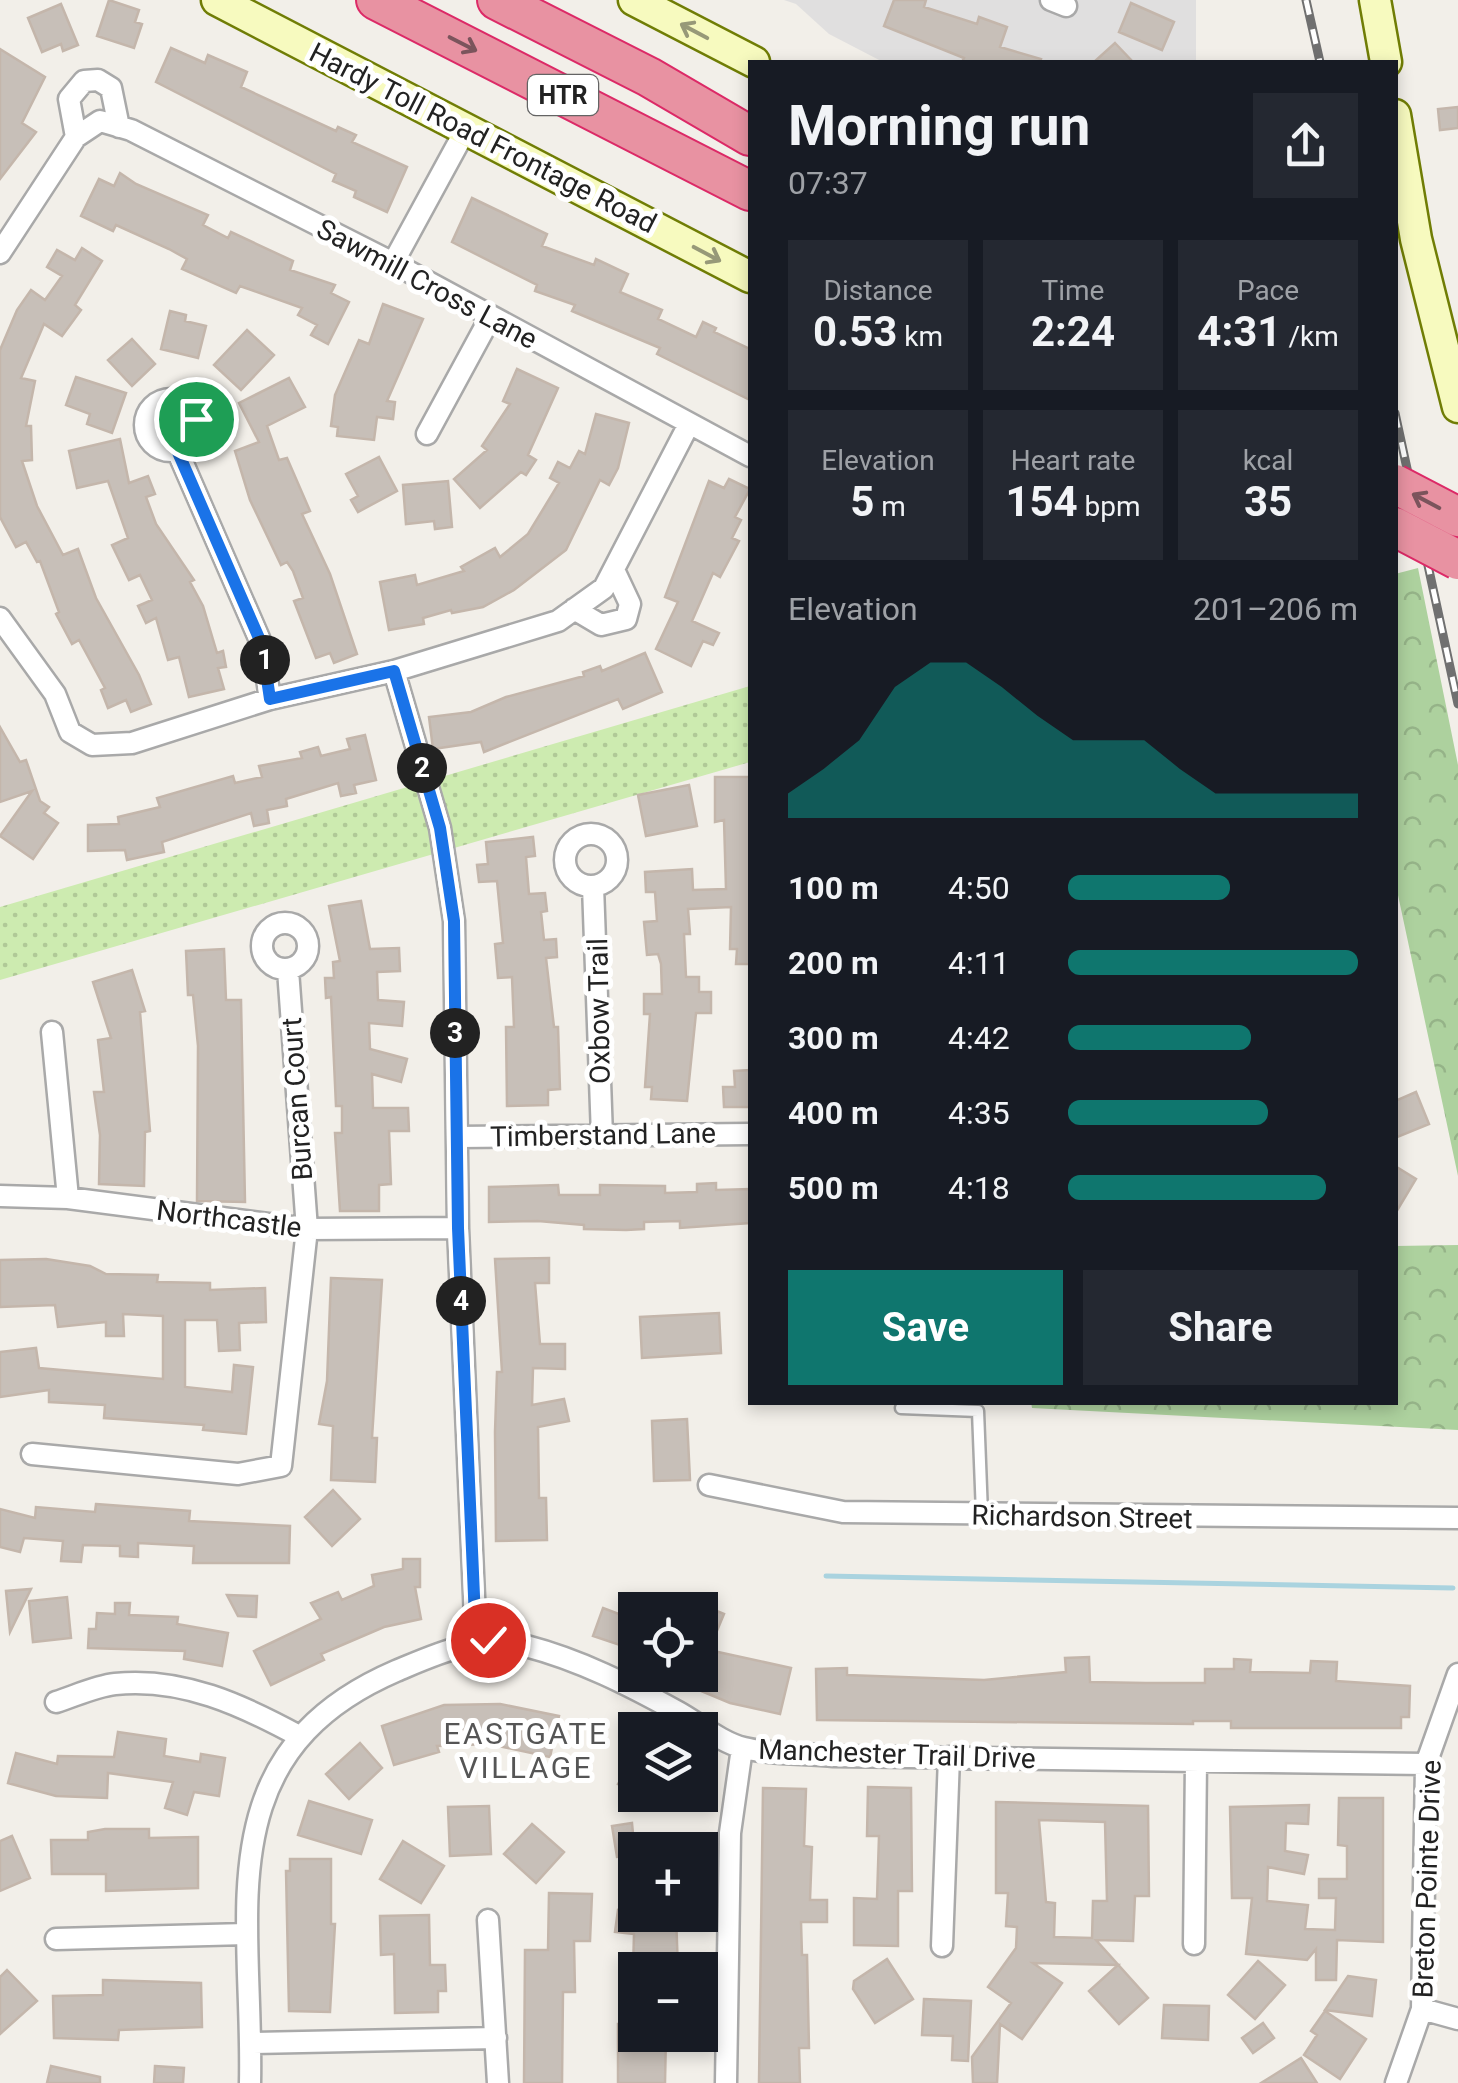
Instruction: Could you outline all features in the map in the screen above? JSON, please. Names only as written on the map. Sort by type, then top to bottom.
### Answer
[{"type":"highway","name":"HTR","points":[[376,0],[748,190]]},
{"type":"highway","name":"HTR","points":[[497,0],[649,76],[748,135]]},
{"type":"highway","points":[[541,0],[649,76]]},
{"type":"highway","points":[[1398,486],[1458,518]]},
{"type":"highway","points":[[1398,529],[1458,560]]},
{"type":"street","name":"Hardy Toll Road Frontage Road","points":[[216,0],[748,276]]},
{"type":"street","points":[[634,0],[750,60]]},
{"type":"street","points":[[1375,0],[1386,60]]},
{"type":"street","points":[[0,253],[76,137],[109,124],[111,88],[98,80],[84,81],[69,98],[76,137]]},
{"type":"street","name":"Sawmill Cross Lane","points":[[109,124],[393,263],[748,455]]},
{"type":"street","points":[[393,263],[466,129]]},
{"type":"street","points":[[1398,133],[1416,239],[1458,407]]},
{"type":"street","points":[[427,434],[490,318]]},
{"type":"street","points":[[0,618],[55,694],[70,732],[92,745],[132,743],[270,699],[394,671],[558,621],[604,588],[689,424]]},
{"type":"street","points":[[177,450],[262,645],[270,699]]},
{"type":"street","points":[[574,610],[601,625],[626,619],[630,604],[614,570]]},
{"type":"street","points":[[394,671],[440,828],[454,921],[458,1228],[476,1642]]},
{"type":"street","name":"Oxbow Trail","points":[[593,886],[602,1136]]},
{"type":"street","name":"Burcan Court","points":[[32,1454],[238,1474],[280,1466],[307,1229],[288,970]]},
{"type":"street","points":[[52,1032],[68,1198]]},
{"type":"street","name":"Timberstand Lane","points":[[457,1136],[748,1134]]},
{"type":"street","name":"Northcastle","points":[[0,1196],[68,1198],[307,1229],[458,1228]]},
{"type":"street","name":"Richardson Street","points":[[710,1485],[842,1512],[1458,1518]]},
{"type":"street","name":"Manchester Trail Drive","points":[[250,2083],[247,1884],[261,1803],[274,1771],[299,1736],[357,1688],[443,1651],[476,1642],[526,1646],[611,1675],[742,1748],[949,1757],[1426,1764]]},
{"type":"street","name":"Breton Pointe Drive","points":[[1396,2083],[1422,2009],[1426,1764],[1458,1674]]},
{"type":"street","points":[[56,1702],[112,1684],[149,1683],[237,1702],[299,1736]]},
{"type":"street","points":[[726,2083],[730,1833],[742,1748]]},
{"type":"street","points":[[942,1946],[949,1757]]},
{"type":"street","points":[[1194,1944],[1196,1761]]},
{"type":"street","points":[[488,1920],[498,2083]]},
{"type":"street","points":[[56,1939],[246,1934]]},
{"type":"street","points":[[1422,2009],[1458,2018]]},
{"type":"street","points":[[251,2044],[496,2038]]},
{"type":"lane","points":[[901,1408],[978,1411],[982,1516]]},
{"type":"shaded area","points":[[784,0],[1196,0],[1196,60],[879,60],[829,34],[796,4]]},
{"type":"green space","points":[[1418,568],[1458,765],[1458,1176],[1398,895],[1398,573]]},
{"type":"green space","points":[[748,687],[748,763],[0,980],[0,907]]},
{"type":"green space","points":[[1458,1245],[1458,1430],[1032,1408],[1032,1405],[1398,1405],[1398,1246]]},
{"type":"building","points":[[109,0],[139,10],[135,22],[142,24],[134,48],[97,36]]},
{"type":"building","points":[[894,0],[926,0],[924,7],[977,24],[979,17],[1007,27],[1000,47],[1041,59],[963,60],[884,26]]},
{"type":"building","points":[[1131,3],[1174,22],[1162,50],[1119,32]]},
{"type":"building","points":[[61,4],[78,45],[63,51],[61,44],[42,52],[28,18]]},
{"type":"building","points":[[1115,43],[1131,60],[1096,60]]},
{"type":"building","points":[[171,48],[205,63],[208,55],[247,72],[241,87],[336,131],[338,127],[356,135],[352,142],[407,167],[387,212],[354,197],[356,191],[333,181],[336,174],[156,82]]},
{"type":"building","points":[[0,49],[45,77],[22,123],[36,132],[0,179]]},
{"type":"building","points":[[1458,107],[1458,128],[1440,130],[1438,109]]},
{"type":"building","points":[[120,173],[136,184],[208,215],[203,225],[228,238],[231,232],[293,261],[290,270],[335,285],[331,293],[349,302],[328,344],[311,335],[317,325],[298,315],[302,308],[240,286],[236,293],[182,269],[187,259],[169,249],[116,225],[113,231],[81,216],[99,179],[114,186]]},
{"type":"building","points":[[472,198],[547,234],[542,246],[594,265],[596,259],[628,274],[620,292],[662,310],[658,319],[696,337],[703,322],[716,328],[714,332],[748,348],[748,399],[657,354],[660,348],[572,311],[575,305],[535,291],[537,285],[452,242]]},
{"type":"building","points":[[82,248],[102,261],[75,305],[81,310],[62,336],[44,324],[21,378],[35,381],[26,426],[31,426],[32,460],[22,461],[37,506],[63,555],[78,549],[96,598],[139,675],[151,704],[131,712],[126,700],[108,708],[101,690],[105,688],[79,640],[72,644],[56,614],[59,612],[40,561],[37,562],[26,542],[16,547],[0,517],[0,350],[17,310],[31,290],[45,300],[62,276],[47,267],[57,250],[75,260]]},
{"type":"building","points":[[383,304],[423,319],[387,401],[395,402],[393,419],[377,417],[374,440],[337,436],[338,427],[331,426],[335,395],[359,340],[369,344]]},
{"type":"building","points":[[170,311],[186,315],[185,321],[206,326],[198,358],[161,349]]},
{"type":"building","points":[[247,330],[274,355],[241,390],[214,365]]},
{"type":"building","points":[[132,339],[155,364],[132,386],[108,360]]},
{"type":"building","points":[[517,369],[558,388],[528,455],[536,460],[526,475],[521,472],[480,508],[454,479],[487,450],[482,446],[510,404],[503,401]]},
{"type":"building","points":[[76,377],[126,393],[112,433],[87,424],[90,414],[66,405]]},
{"type":"building","points":[[289,378],[305,407],[267,426],[279,460],[287,458],[310,511],[302,514],[330,574],[357,654],[334,663],[330,653],[316,658],[294,601],[303,598],[293,571],[287,562],[281,565],[250,500],[235,451],[259,442],[239,403]]},
{"type":"building","points":[[596,414],[629,423],[618,468],[609,485],[600,480],[566,550],[514,590],[483,607],[452,613],[451,610],[423,618],[424,624],[389,630],[380,582],[415,575],[417,585],[464,571],[461,567],[495,548],[500,557],[528,534],[559,483],[550,478],[558,462],[570,468],[579,451],[585,454]]},
{"type":"building","points":[[120,439],[129,483],[148,476],[155,494],[146,497],[156,524],[194,580],[190,582],[203,606],[217,653],[223,651],[226,667],[218,668],[224,689],[189,697],[179,657],[168,660],[156,618],[146,623],[138,606],[152,600],[140,575],[129,580],[112,545],[128,538],[108,481],[77,488],[69,451]]},
{"type":"building","points":[[379,457],[397,491],[358,512],[351,500],[358,496],[346,474]]},
{"type":"building","points":[[729,479],[748,488],[748,493],[735,517],[741,520],[732,538],[739,541],[720,577],[713,573],[692,621],[719,633],[713,645],[703,641],[691,666],[656,649],[678,602],[665,597],[709,481],[724,488]]},
{"type":"building","points":[[448,481],[452,527],[435,529],[434,521],[406,524],[403,485]]},
{"type":"building","points":[[645,653],[662,692],[623,709],[618,699],[484,752],[481,742],[433,749],[429,717],[471,712],[506,697],[584,676],[583,672],[600,666],[602,671]]},
{"type":"building","points":[[0,727],[20,762],[26,760],[40,801],[49,807],[44,813],[58,823],[33,859],[0,836],[32,791],[0,802]]},
{"type":"building","points":[[365,735],[376,780],[354,785],[356,793],[341,796],[338,783],[286,799],[287,806],[267,810],[269,823],[254,826],[251,813],[162,842],[164,852],[127,860],[125,850],[88,851],[88,825],[119,824],[118,817],[160,807],[157,798],[233,776],[235,783],[262,777],[259,766],[302,758],[300,752],[318,747],[321,756],[350,749],[347,739]]},
{"type":"building","points":[[715,777],[748,777],[748,964],[736,964],[737,949],[730,949],[731,907],[688,909],[690,934],[684,934],[686,977],[699,977],[699,992],[711,992],[711,1013],[696,1013],[687,1101],[651,1099],[652,1087],[645,1087],[650,1014],[644,1014],[644,994],[662,994],[658,954],[647,955],[644,922],[657,921],[655,892],[646,892],[645,872],[692,869],[693,890],[726,889],[724,820],[715,822]]},
{"type":"building","points":[[689,785],[697,826],[646,836],[638,795]]},
{"type":"building","points":[[533,837],[535,856],[526,857],[529,894],[545,893],[547,911],[541,912],[544,940],[556,939],[557,957],[546,958],[554,1027],[558,1027],[560,1089],[548,1090],[548,1105],[507,1106],[506,1027],[514,1027],[512,977],[498,978],[495,944],[503,943],[497,881],[479,882],[477,865],[488,864],[486,842]]},
{"type":"building","points":[[361,901],[370,949],[399,948],[400,971],[377,972],[378,1000],[404,1002],[402,1026],[369,1023],[370,1049],[407,1059],[401,1082],[372,1074],[373,1108],[408,1108],[409,1131],[389,1131],[391,1184],[379,1185],[379,1211],[340,1211],[335,1133],[342,1133],[342,1106],[336,1106],[331,997],[326,998],[325,978],[334,978],[333,962],[340,961],[329,906]]},
{"type":"building","points":[[224,949],[226,1000],[241,1000],[245,1202],[197,1201],[198,1046],[193,995],[188,995],[186,951]]},
{"type":"building","points":[[132,970],[145,1011],[140,1012],[150,1131],[145,1132],[144,1186],[99,1184],[100,1135],[94,1092],[104,1092],[98,1040],[111,1038],[93,982]]},
{"type":"building","points":[[748,1070],[748,1107],[724,1107],[723,1087],[735,1087],[734,1071]]},
{"type":"building","points":[[1416,1092],[1429,1124],[1398,1137],[1398,1100]]},
{"type":"building","points":[[1398,1168],[1416,1179],[1398,1209]]},
{"type":"building","points":[[716,1183],[716,1190],[748,1189],[748,1223],[680,1228],[680,1221],[644,1222],[644,1229],[626,1230],[584,1229],[584,1225],[538,1221],[489,1222],[489,1187],[558,1185],[559,1195],[600,1195],[600,1185],[665,1186],[665,1193],[697,1192],[697,1184]]},
{"type":"building","points":[[549,1258],[549,1283],[535,1283],[540,1344],[565,1344],[565,1369],[533,1368],[532,1405],[564,1399],[569,1421],[538,1427],[539,1498],[546,1498],[547,1540],[496,1541],[497,1372],[502,1372],[495,1259]]},
{"type":"building","points":[[46,1259],[90,1266],[106,1274],[158,1275],[157,1282],[210,1283],[210,1290],[265,1288],[266,1322],[239,1323],[240,1350],[219,1351],[217,1320],[185,1320],[185,1387],[232,1392],[234,1365],[253,1367],[246,1434],[203,1430],[204,1425],[104,1418],[105,1405],[49,1402],[49,1390],[0,1397],[0,1352],[36,1348],[39,1368],[163,1379],[163,1316],[123,1314],[124,1336],[106,1336],[106,1322],[58,1327],[55,1305],[0,1307],[0,1260]]},
{"type":"building","points":[[331,1278],[382,1280],[372,1438],[377,1438],[375,1482],[331,1480],[333,1426],[319,1424],[327,1381]]},
{"type":"building","points":[[719,1313],[721,1353],[642,1358],[640,1317]]},
{"type":"building","points":[[687,1419],[690,1480],[654,1481],[652,1421]]},
{"type":"building","points":[[333,1490],[360,1519],[332,1546],[305,1517]]},
{"type":"building","points":[[96,1504],[190,1511],[189,1521],[290,1526],[289,1563],[193,1563],[194,1546],[138,1543],[138,1557],[120,1556],[120,1546],[83,1545],[81,1562],[61,1561],[63,1541],[24,1538],[20,1552],[0,1547],[0,1509],[35,1518],[36,1507],[95,1512]]},
{"type":"building","points":[[403,1559],[420,1559],[420,1587],[415,1587],[421,1619],[384,1627],[321,1654],[324,1660],[271,1685],[254,1651],[321,1619],[311,1603],[338,1592],[342,1600],[374,1586],[372,1575],[403,1569]]},
{"type":"building","points":[[31,1589],[10,1632],[6,1591]]},
{"type":"building","points":[[227,1595],[257,1596],[256,1617],[238,1616]]},
{"type":"building","points":[[67,1597],[71,1638],[33,1642],[29,1601]]},
{"type":"building","points":[[115,1603],[130,1603],[129,1615],[178,1617],[177,1624],[228,1633],[222,1666],[184,1659],[185,1651],[88,1648],[89,1629],[96,1629],[97,1613],[115,1614]]},
{"type":"building","points":[[603,1608],[618,1614],[618,1644],[593,1636]]},
{"type":"building","points":[[718,1652],[791,1668],[780,1714],[730,1703],[704,1692],[718,1692]]},
{"type":"building","points":[[1089,1657],[1090,1682],[1205,1683],[1205,1669],[1234,1669],[1234,1659],[1251,1660],[1250,1672],[1310,1673],[1311,1661],[1337,1662],[1336,1681],[1410,1686],[1409,1717],[1401,1717],[1401,1728],[1231,1728],[1231,1721],[1193,1724],[817,1720],[816,1669],[847,1668],[847,1675],[984,1680],[1066,1672],[1065,1658]]},
{"type":"building","points":[[500,1704],[559,1716],[550,1757],[489,1744],[437,1746],[439,1752],[394,1765],[382,1726],[444,1705]]},
{"type":"building","points":[[118,1732],[166,1739],[164,1756],[200,1762],[201,1754],[225,1758],[219,1796],[194,1792],[187,1815],[165,1808],[173,1782],[108,1773],[107,1798],[56,1796],[8,1783],[16,1753],[57,1764],[58,1756],[114,1757]]},
{"type":"building","points":[[360,1743],[382,1768],[349,1799],[326,1774]]},
{"type":"building","points":[[868,1787],[911,1788],[912,1891],[898,1891],[898,1946],[854,1945],[854,1898],[877,1899],[879,1836],[867,1836]]},
{"type":"building","points":[[763,1788],[806,1789],[804,1846],[812,1847],[810,1900],[827,1900],[827,1922],[801,1922],[802,1955],[807,1955],[809,2048],[799,2048],[800,2083],[759,2083]]},
{"type":"building","points":[[1339,1798],[1383,1798],[1383,1942],[1337,1940],[1336,1980],[1316,1980],[1316,1949],[1307,1960],[1246,1954],[1252,1898],[1232,1898],[1230,1807],[1309,1805],[1308,1824],[1286,1823],[1285,1851],[1308,1855],[1304,1874],[1268,1867],[1267,1901],[1308,1905],[1305,1929],[1335,1930],[1336,1898],[1319,1898],[1319,1879],[1347,1879],[1347,1846],[1338,1845]]},
{"type":"building","points":[[309,1801],[372,1820],[361,1854],[298,1835]]},
{"type":"building","points":[[996,1802],[1148,1806],[1149,1896],[1135,1896],[1133,1941],[1096,1940],[1148,1998],[1119,2024],[1089,1991],[1118,1965],[1033,1963],[1062,1983],[1022,2039],[1000,2024],[997,2083],[973,2083],[972,2057],[1011,2003],[988,1987],[1016,1948],[1017,1927],[1006,1926],[1008,1893],[996,1893]],"holes":[[[1039,1820],[1105,1822],[1107,1901],[1093,1901],[1092,1938],[1054,1937],[1055,1903],[1046,1902]]]},
{"type":"building","points":[[489,1806],[491,1854],[450,1856],[448,1807]]},
{"type":"building","points":[[632,1823],[633,1832],[618,1832],[618,1857],[617,1857],[612,1826]]},
{"type":"building","points":[[532,1824],[564,1852],[536,1883],[504,1854]]},
{"type":"building","points":[[149,1829],[149,1838],[198,1837],[198,1888],[106,1891],[106,1874],[52,1874],[51,1840],[88,1840],[88,1832]]},
{"type":"building","points":[[12,1836],[30,1878],[0,1891],[0,1841]]},
{"type":"building","points":[[403,1841],[444,1866],[421,1903],[380,1879]]},
{"type":"building","points":[[290,1859],[331,1859],[331,1924],[335,1924],[330,2012],[289,2011],[286,1871],[290,1871]]},
{"type":"building","points":[[549,1893],[592,1894],[590,1941],[574,1941],[575,1992],[563,1992],[562,2083],[524,2083],[525,1950],[548,1950]]},
{"type":"building","points":[[618,1910],[618,1932],[677,1932],[677,1952],[634,1952],[634,1934],[615,1932]]},
{"type":"building","points":[[429,1915],[430,1965],[445,1965],[446,1991],[438,1991],[438,2012],[395,2013],[394,1954],[381,1955],[380,1916]]},
{"type":"building","points":[[887,1959],[913,1999],[875,2023],[853,1989],[854,1981]]},
{"type":"building","points":[[1258,1961],[1285,1985],[1255,2019],[1228,1995]]},
{"type":"building","points":[[7,1970],[37,2001],[0,2034],[0,1977]]},
{"type":"building","points":[[1348,1976],[1376,1980],[1372,2016],[1325,2010]]},
{"type":"building","points":[[103,1980],[201,1983],[202,2027],[119,2030],[118,2040],[54,2038],[53,1996],[103,1995]]},
{"type":"building","points":[[924,1999],[971,2001],[968,2061],[952,2060],[953,2036],[922,2035]]},
{"type":"building","points":[[1164,2005],[1209,2006],[1208,2040],[1162,2038]]},
{"type":"building","points":[[1325,2011],[1366,2039],[1340,2079],[1304,2055],[1317,2035],[1311,2031]]},
{"type":"building","points":[[1263,2023],[1274,2038],[1253,2053],[1242,2038]]},
{"type":"building","points":[[618,2052],[666,2052],[665,2083],[618,2083]]},
{"type":"building","points":[[1301,2058],[1317,2083],[1261,2083]]},
{"type":"building","points":[[51,2066],[100,2077],[100,2083],[47,2083]]},
{"type":"building","points":[[155,2066],[184,2068],[183,2083],[154,2083]]},
{"type":"waterway","points":[[826,1576],[1453,1588]]},
{"type":"railway","points":[[1306,0],[1320,60]]},
{"type":"railway","points":[[1398,427],[1458,704]]},
{"type":"district","name":"EASTGATE VILLAGE","points":[[526,1750]]},
{"type":"route","points":[[196,419],[191,442],[177,450],[262,645],[270,699],[394,671],[440,828],[454,921],[458,1228],[476,1642],[488,1640]]}]
